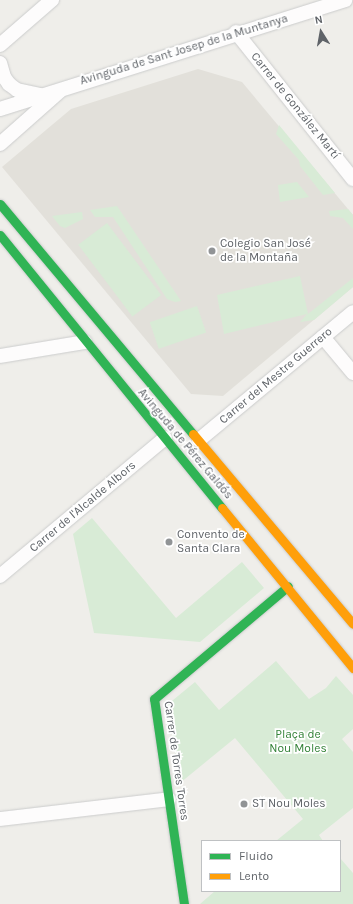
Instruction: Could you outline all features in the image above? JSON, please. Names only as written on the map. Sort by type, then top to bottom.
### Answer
[{"type":"main road","name":"Avinguda de Pérez Galdós","points":[[0,204],[353,624]]},
{"type":"main road","name":"Avinguda de Pérez Galdós","points":[[0,235],[85,342],[288,586],[353,668]]},
{"type":"main road","name":"Carrer de Torres Torres","points":[[184,904],[154,699],[288,586]]},
{"type":"street","points":[[0,45],[52,0]]},
{"type":"street","name":"Avinguda de Sant Josep de la Muntanya","points":[[0,109],[236,32],[345,0]]},
{"type":"street","name":"Carrer de González Martí","points":[[236,32],[353,179]]},
{"type":"street","name":"Avinguda de Sant Josep de la Muntanya","points":[[0,63],[4,77],[9,84],[17,90],[40,95]]},
{"type":"street","name":"Avinguda de Sant Josep de la Muntanya","points":[[0,144],[69,86]]},
{"type":"street","name":"Carrer del Mestre Guerrero","points":[[199,440],[353,312]]},
{"type":"street","points":[[323,337],[353,373]]},
{"type":"street","points":[[0,356],[85,342]]},
{"type":"street","name":"Carrer de l'Alcalde Albors","points":[[0,576],[165,438]]},
{"type":"street","points":[[0,819],[169,799]]},
{"type":"shaded area","name":"Colegio San José de la Montaña","points":[[198,69],[242,82],[353,215],[353,287],[223,396],[191,394],[2,167],[71,109]]},
{"type":"green space","points":[[279,125],[335,193],[323,195],[300,166],[299,160],[276,134]]},
{"type":"green space","points":[[297,182],[309,197],[280,202],[278,185]]},
{"type":"green space","points":[[117,206],[181,301],[175,302],[167,299],[113,217],[95,217],[90,210]]},
{"type":"green space","points":[[348,209],[353,215],[353,229],[343,218],[330,216],[329,211]]},
{"type":"green space","points":[[82,212],[83,219],[65,228],[60,226],[52,216]]},
{"type":"green space","points":[[107,223],[161,295],[132,317],[78,245]]},
{"type":"green space","points":[[300,276],[308,314],[353,278],[353,287],[314,320],[300,322],[307,314],[224,334],[217,295]]},
{"type":"green space","points":[[197,306],[206,332],[159,349],[150,322]]},
{"type":"green space","points":[[92,518],[176,618],[242,562],[264,588],[200,642],[94,633],[73,534]]},
{"type":"green space","name":"Plaça de Nou Moles","points":[[276,661],[309,699],[326,688],[336,676],[353,695],[353,729],[342,739],[353,752],[353,808],[319,835],[322,840],[277,840],[303,819],[235,738],[180,783],[167,705],[195,682],[219,710]]},
{"type":"green space","points":[[341,859],[353,873],[353,904],[200,904],[214,892],[341,892]]},
{"type":"traffic: fast","points":[[0,204],[193,434]]},
{"type":"traffic: fast","points":[[0,235],[222,508]]},
{"type":"traffic: fast","points":[[184,904],[154,699],[288,586]]},
{"type":"traffic: slow","points":[[193,434],[353,624]]},
{"type":"traffic: slow","points":[[222,508],[353,668]]},
{"type":"place","name":"Colegio San José de la Montaña","points":[[212,251]]},
{"type":"place","name":"Convento de Santa Clara","points":[[169,542]]},
{"type":"place","name":"ST Nou Moles","points":[[244,804]]}]
